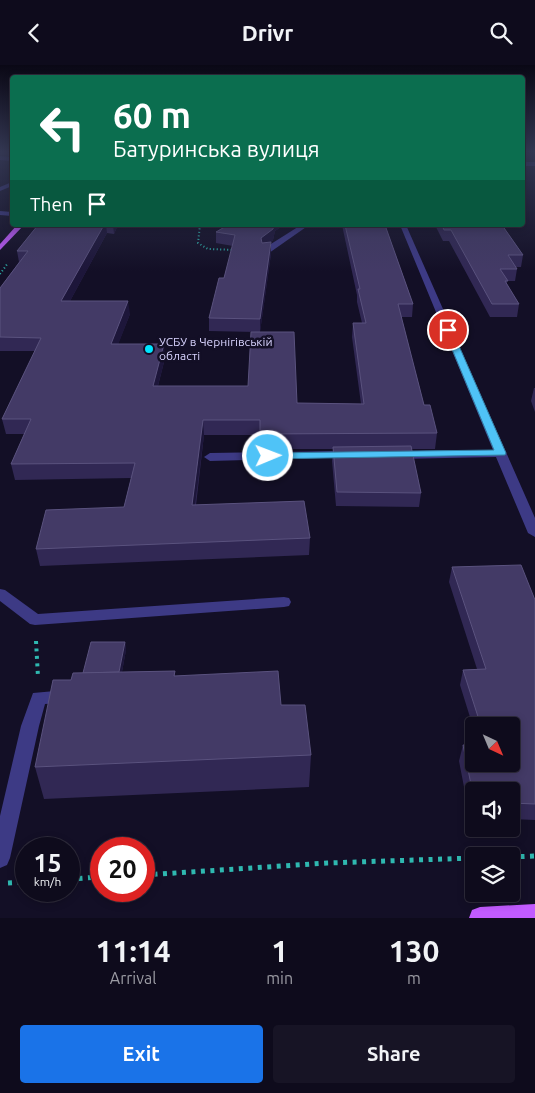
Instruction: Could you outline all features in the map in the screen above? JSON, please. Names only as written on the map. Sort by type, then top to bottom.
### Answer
[{"type":"main road","points":[[0,248],[19,227]]},
{"type":"main road","points":[[480,918],[535,915]]},
{"type":"street","points":[[266,251],[303,227]]},
{"type":"street","points":[[404,227],[535,533]]},
{"type":"street","points":[[384,455],[501,453]]},
{"type":"street","points":[[210,457],[355,455]]},
{"type":"street","points":[[0,594],[34,620],[284,601]]},
{"type":"street","points":[[0,858],[30,726],[39,698],[78,697]]},
{"type":"path","points":[[200,227],[198,243],[208,249],[266,251]]},
{"type":"path","points":[[34,620],[39,698]]},
{"type":"path","points":[[520,857],[535,856]]},
{"type":"path","points":[[155,874],[327,863],[465,858]]},
{"type":"path","points":[[0,884],[15,883]]},
{"type":"building","points":[[36,227],[103,227],[61,301],[128,301],[111,344],[164,344],[153,386],[248,386],[251,332],[294,332],[297,403],[364,404],[353,323],[366,323],[345,227],[386,227],[413,304],[398,304],[424,405],[430,405],[437,433],[260,434],[260,420],[203,420],[192,505],[304,501],[310,538],[36,549],[46,510],[124,507],[135,463],[11,464],[31,419],[2,419],[41,338],[0,337],[0,288],[28,251],[17,251]]},
{"type":"building","points":[[225,227],[274,227],[261,238],[262,243],[271,242],[260,319],[209,318],[219,278],[224,278],[235,235],[216,232]]},
{"type":"building","points":[[443,227],[503,227],[523,255],[508,255],[517,269],[500,269],[519,304],[492,304],[451,230],[444,230]]},
{"type":"building","points":[[411,446],[421,493],[337,492],[333,447]]},
{"type":"building","points":[[521,565],[535,600],[535,804],[520,803],[520,782],[471,782],[469,773],[520,773],[520,717],[478,717],[463,670],[486,669],[452,567]]},
{"type":"building","points":[[91,642],[125,642],[119,672],[83,673]]},
{"type":"building","points":[[175,671],[174,676],[278,671],[281,705],[305,705],[311,755],[35,767],[53,680],[71,680],[73,673]]},
{"type":"place","name":"УСБУ в Чернігівській області","points":[[149,349]]},
{"type":"route","points":[[268,456],[501,453],[448,330]]}]
